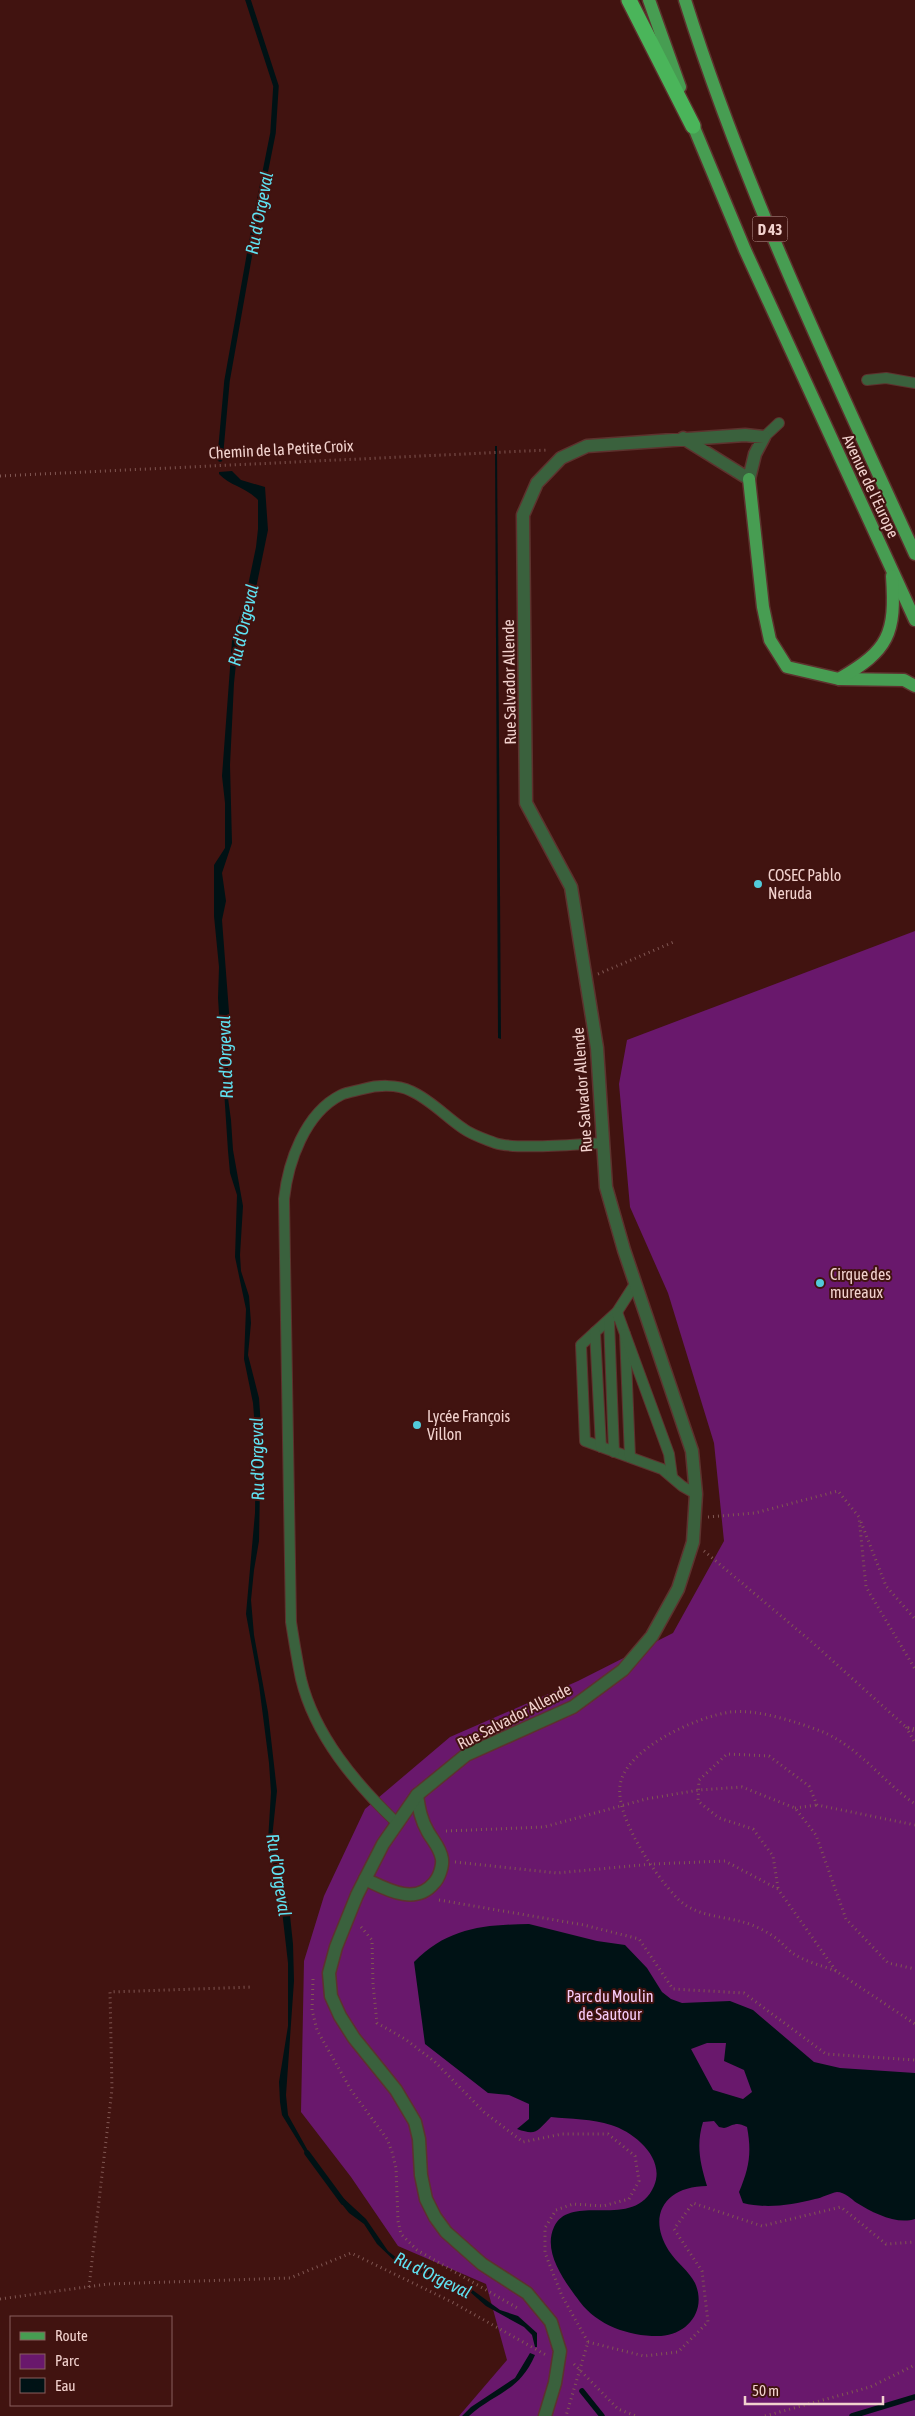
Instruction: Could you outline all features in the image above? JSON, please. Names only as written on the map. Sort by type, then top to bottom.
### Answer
[{"type":"highway","points":[[629,0],[693,126]]},
{"type":"main road","name":"D 43","points":[[649,0],[693,126]]},
{"type":"main road","name":"Avenue de l'Europe","points":[[685,0],[758,199],[795,290],[915,554]]},
{"type":"main road","name":"Avenue de l'Europe","points":[[693,126],[745,250],[915,620]]},
{"type":"main road","points":[[748,480],[763,608],[770,640],[787,667],[839,679],[904,680],[915,686]]},
{"type":"main road","points":[[839,679],[866,664],[888,637],[894,609],[891,568]]},
{"type":"street","name":"Rue Salvador Allende","points":[[545,2416],[555,2383],[559,2357],[551,2322],[541,2307],[526,2292],[482,2264],[446,2232],[435,2217],[426,2199],[421,2175],[419,2139],[415,2122],[396,2090],[354,2038],[340,2016],[331,1996],[329,1973],[336,1947],[365,1879],[383,1844],[417,1795],[466,1755],[572,1707],[623,1670],[652,1636],[678,1590],[693,1542],[696,1494],[692,1451],[635,1284],[606,1188],[597,1048],[571,887],[526,803],[523,515],[537,483],[561,458],[587,446],[684,438],[745,435],[764,437]]},
{"type":"street","points":[[684,438],[748,480],[755,454],[764,437]]},
{"type":"street","points":[[365,1879],[393,1893],[411,1895],[428,1892],[438,1879],[442,1860],[439,1847],[428,1832],[420,1816],[417,1795]]},
{"type":"lane","points":[[867,380],[886,378],[915,383]]},
{"type":"lane","points":[[764,437],[779,423]]},
{"type":"lane","points":[[397,1823],[370,1796],[344,1765],[317,1721],[301,1680],[291,1622],[284,1199],[286,1178],[305,1132],[318,1114],[340,1096],[372,1086],[392,1086],[411,1090],[465,1130],[497,1144],[602,1143]]},
{"type":"lane","points":[[635,1284],[609,1320],[580,1345],[585,1441],[662,1469],[682,1486],[696,1494]]},
{"type":"lane","points":[[616,1312],[669,1454],[672,1476]]},
{"type":"lane","points":[[609,1320],[614,1452]]},
{"type":"lane","points":[[596,1332],[601,1447]]},
{"type":"lane","points":[[625,1334],[630,1458]]},
{"type":"path","name":"Chemin de la Petite Croix","points":[[0,476],[546,448],[561,458]]},
{"type":"path","points":[[585,975],[603,973],[676,941]]},
{"type":"path","points":[[695,1518],[755,1513],[838,1491],[859,1517],[886,1586],[915,1619]]},
{"type":"path","points":[[859,1517],[866,1586],[915,1669]]},
{"type":"path","points":[[693,1542],[813,1643],[906,1727],[915,1742]]},
{"type":"path","points":[[915,1804],[856,1752],[824,1732],[771,1715],[731,1712],[691,1724],[648,1746],[627,1766],[620,1785],[620,1806],[636,1841],[677,1899],[692,1909],[745,1922],[776,1938],[794,1954],[836,1971],[915,2024]]},
{"type":"path","points":[[906,1727],[915,1731]]},
{"type":"path","points":[[817,1805],[809,1786],[769,1756],[727,1754],[699,1780],[698,1801],[719,1818],[753,1829],[773,1856],[778,1889],[836,1971]]},
{"type":"path","points":[[428,1832],[544,1827],[646,1799],[698,1790],[742,1788],[795,1808],[817,1805],[915,1825]]},
{"type":"path","points":[[795,1808],[816,1835],[846,1919],[888,1963],[915,1969]]},
{"type":"path","points":[[442,1860],[557,1873],[652,1864],[725,1862],[778,1889]]},
{"type":"path","points":[[411,1895],[584,1925],[639,1939],[673,1989],[744,1993],[826,2054],[915,2060]]},
{"type":"path","points":[[345,1924],[360,1926],[372,1940],[373,1984],[377,2023],[405,2039],[434,2061],[484,2112],[523,2142],[562,2134],[608,2134],[635,2156],[639,2181],[629,2199],[604,2206],[573,2204],[556,2210],[546,2228],[545,2253],[562,2296],[588,2342],[581,2371],[566,2416]]},
{"type":"path","points":[[89,2287],[112,2089],[110,1992],[253,1987]]},
{"type":"path","points":[[588,2342],[644,2356],[678,2352],[708,2322],[702,2271],[674,2229],[693,2203],[762,2226],[841,2207],[886,2244],[915,2242]]},
{"type":"path","points":[[0,2299],[108,2284],[290,2278],[351,2253],[559,2357],[581,2371],[618,2409],[636,2416]]},
{"type":"path","points":[[765,2416],[870,2388],[915,2365]]},
{"type":"green space","name":"Parc du Moulin de Sautour","points":[[915,931],[915,2416],[459,2416],[507,2360],[486,2284],[398,2246],[351,2177],[301,2112],[304,1961],[324,1896],[365,1809],[450,1737],[578,1681],[673,1633],[724,1541],[714,1443],[668,1293],[630,1207],[619,1084],[627,1040]]},
{"type":"water","points":[[495,446],[497,446],[501,1039],[498,1038]]},
{"type":"water","points":[[232,471],[241,480],[265,487],[268,530],[255,593],[238,645],[230,765],[232,843],[222,873],[226,901],[222,920],[232,1051],[228,1051],[228,1098],[233,1150],[243,1206],[241,1271],[249,1296],[251,1323],[248,1355],[259,1398],[261,1426],[259,1541],[251,1600],[254,1635],[268,1712],[277,1791],[272,1838],[289,1906],[293,1944],[294,1981],[286,2095],[288,2115],[312,2158],[309,2159],[282,2115],[280,2102],[279,2082],[288,2026],[288,1963],[281,1902],[268,1841],[271,1792],[269,1763],[259,1685],[246,1614],[255,1513],[256,1442],[253,1403],[244,1359],[246,1309],[235,1257],[237,1195],[230,1173],[228,1151],[218,998],[219,967],[214,916],[214,865],[225,848],[225,803],[222,776],[232,641],[245,600],[258,529],[258,500],[219,474],[219,472]]},
{"type":"water","points":[[529,1924],[597,1941],[625,1945],[647,1968],[662,1992],[671,1999],[682,2003],[730,2001],[753,2010],[814,2062],[840,2068],[915,2073],[915,2219],[901,2220],[885,2217],[863,2207],[840,2192],[788,2204],[761,2206],[743,2203],[739,2192],[749,2160],[747,2127],[738,2124],[724,2128],[719,2127],[714,2121],[703,2122],[699,2146],[702,2170],[707,2186],[693,2187],[671,2197],[664,2205],[660,2215],[659,2226],[662,2238],[669,2251],[695,2283],[699,2302],[693,2319],[679,2331],[661,2336],[650,2336],[627,2332],[596,2318],[580,2302],[557,2267],[551,2247],[554,2227],[562,2217],[574,2212],[618,2210],[632,2207],[645,2199],[654,2186],[657,2176],[652,2156],[638,2140],[620,2128],[597,2122],[551,2117],[536,2131],[529,2132],[517,2129],[529,2119],[529,2104],[509,2095],[488,2093],[425,2044],[414,1962],[440,1942],[453,1935],[481,1927]],"holes":[[[707,2043],[726,2043],[724,2061],[744,2070],[752,2092],[743,2099],[713,2090],[691,2049]]]},
{"type":"water","points":[[340,2195],[366,2219],[388,2251],[398,2259],[467,2286],[500,2310],[518,2316],[537,2333],[537,2347],[535,2347],[532,2335],[524,2327],[486,2306],[469,2291],[398,2264],[377,2244],[364,2224],[349,2213],[337,2198]]},
{"type":"water","points":[[530,2353],[535,2355],[522,2377],[469,2416],[462,2416],[471,2407],[515,2378]]},
{"type":"waterway","name":"Ru d'Orgeval","points":[[220,459],[227,381],[273,133],[276,86],[248,0]]},
{"type":"waterway","name":"Ru d'Orgeval","points":[[307,2153],[343,2202]]},
{"type":"waterway","name":"Ru d'Orgeval","points":[[582,2391],[602,2416]]},
{"type":"waterway","name":"Ru d'Orgeval","points":[[852,2416],[915,2397]]},
{"type":"place","name":"COSEC Pablo Neruda","points":[[758,884]]},
{"type":"place","name":"Cirque des mureaux","points":[[820,1283]]},
{"type":"place","name":"Lycée François Villon","points":[[417,1425]]}]
